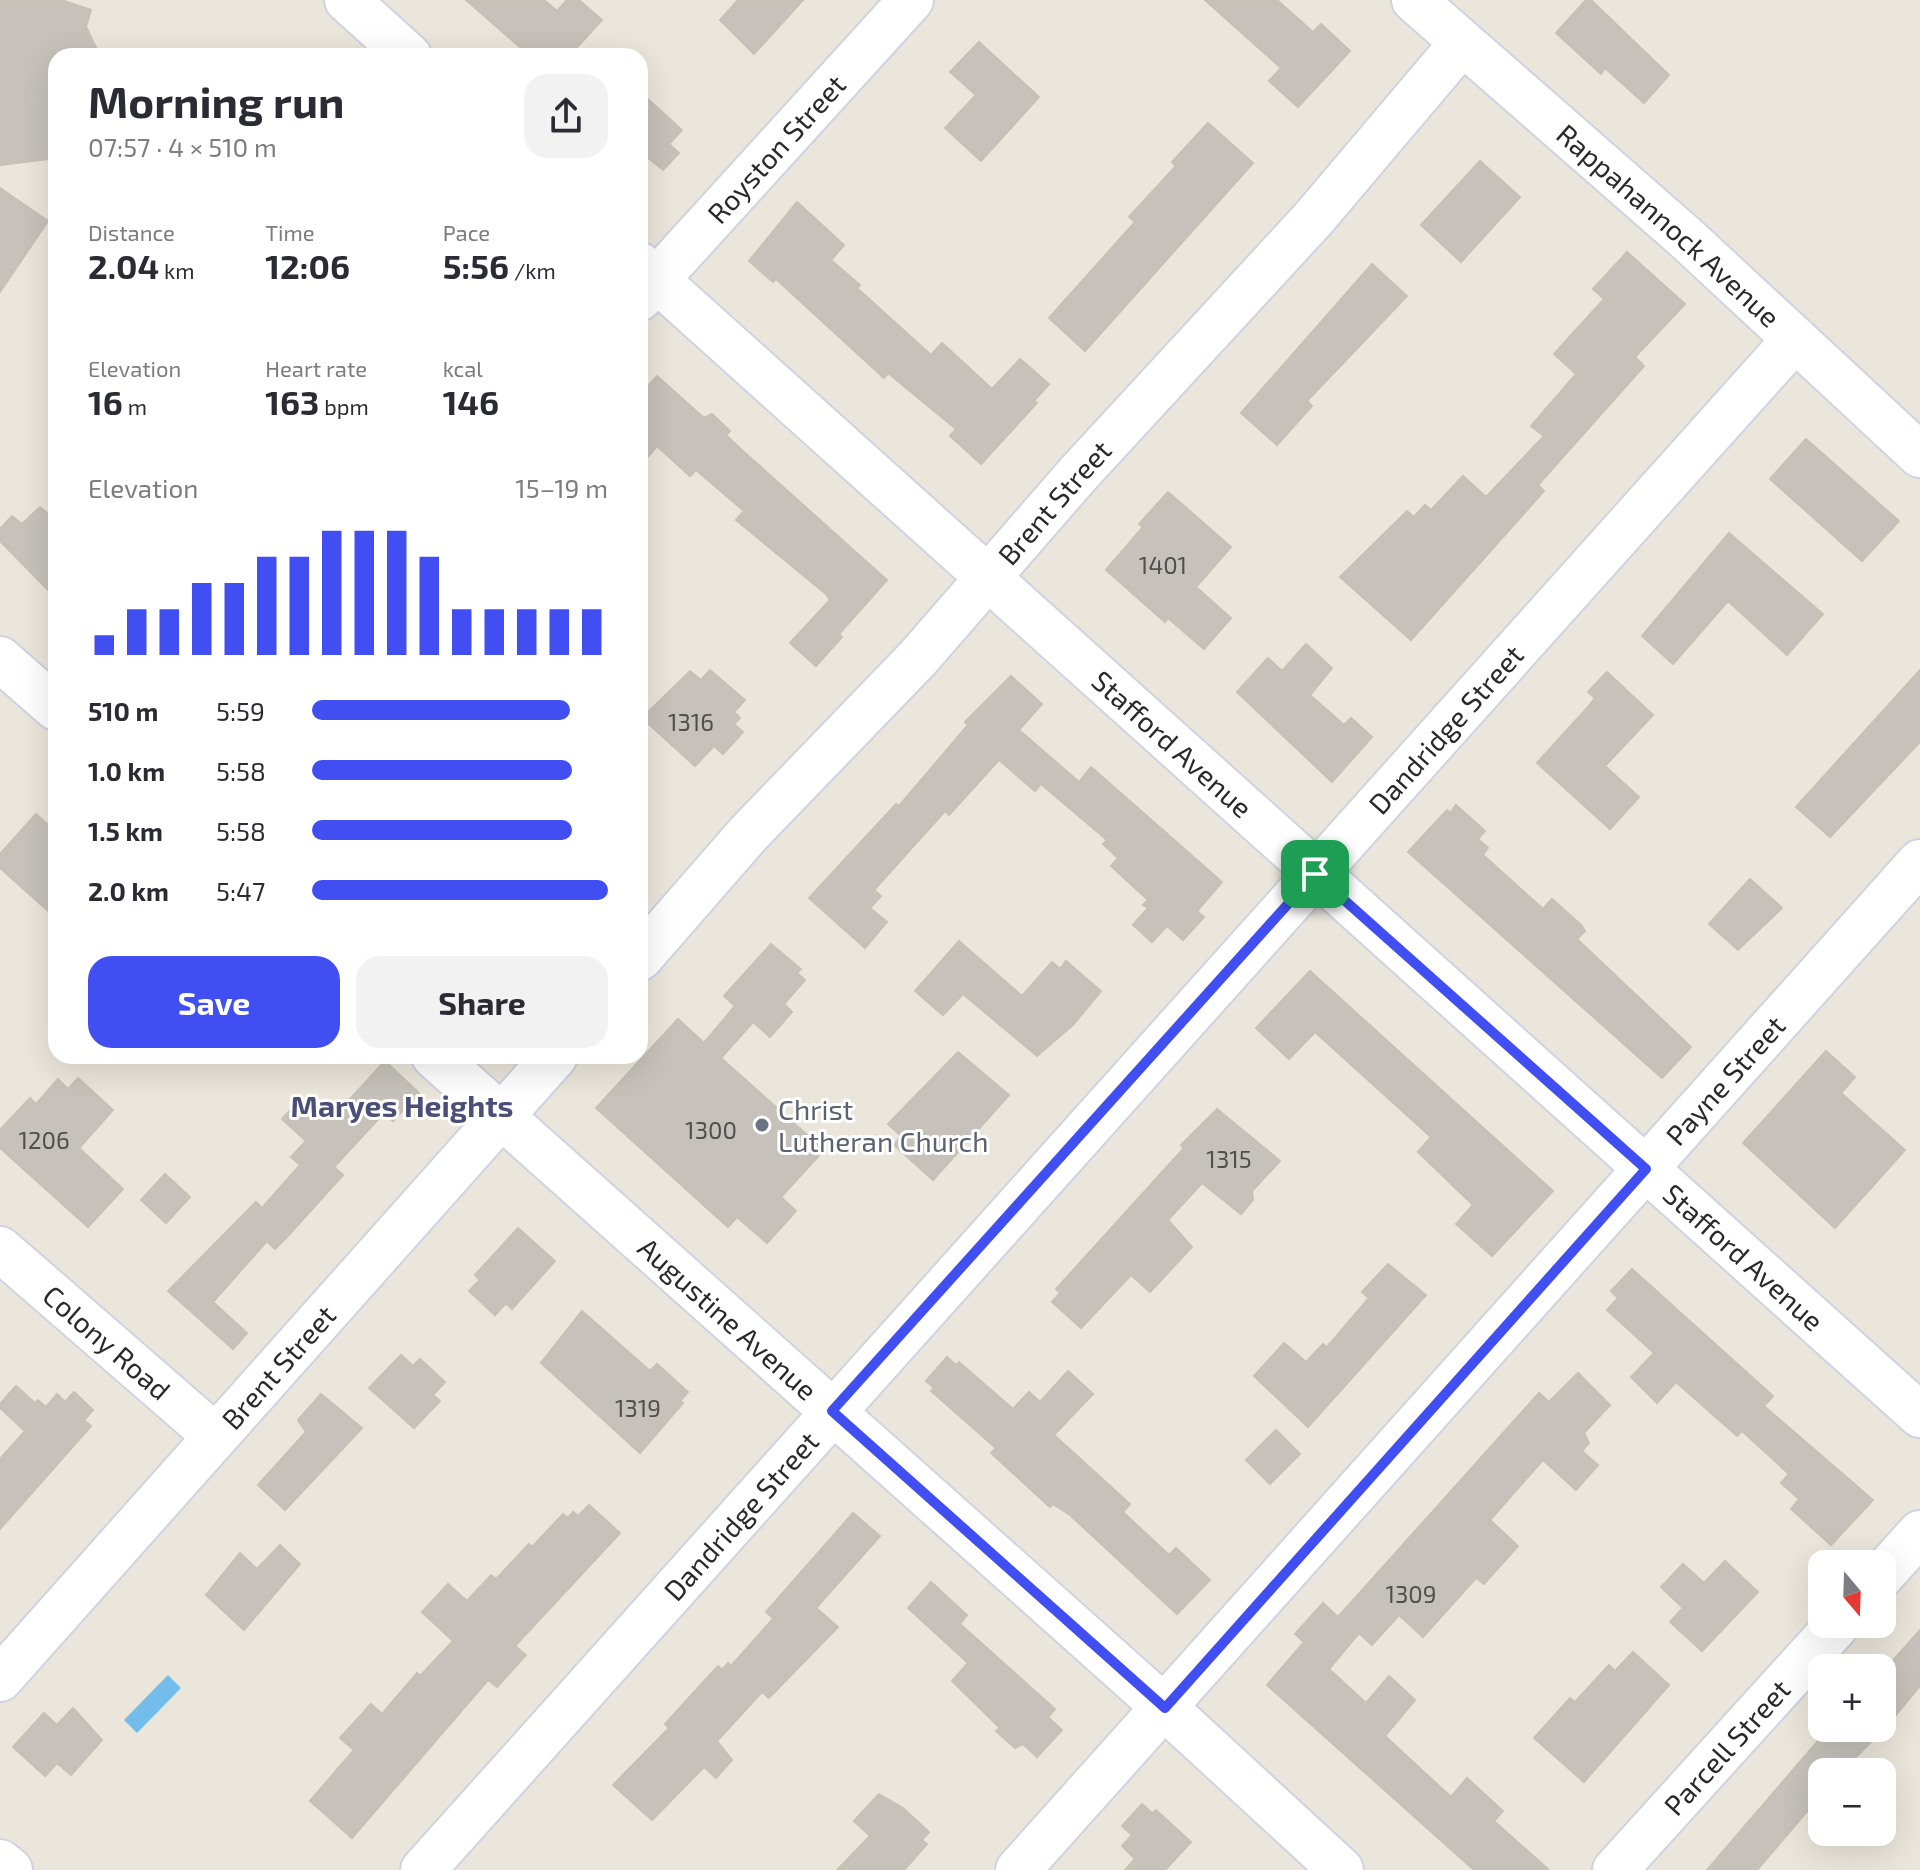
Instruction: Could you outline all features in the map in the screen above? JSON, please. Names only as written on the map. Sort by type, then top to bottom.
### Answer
[{"type":"street","points":[[347,0],[400,48]]},
{"type":"street","name":"Royston Street","points":[[648,279],[911,0]]},
{"type":"street","name":"Rappahannock Avenue","points":[[1414,0],[1686,238],[1920,455]]},
{"type":"street","name":"Brent Street","points":[[648,949],[749,833],[918,658],[1088,463],[1314,218],[1462,43]]},
{"type":"street","name":"Stafford Avenue","points":[[648,283],[987,578],[1920,1415]]},
{"type":"street","name":"Dandridge Street","points":[[423,1870],[1795,339]]},
{"type":"street","points":[[0,659],[48,701]]},
{"type":"street","name":"Payne Street","points":[[1018,1870],[1920,862]]},
{"type":"street","name":"Augustine Avenue","points":[[443,1064],[1165,1708],[1341,1870]]},
{"type":"street","name":"Brent Street","points":[[0,1679],[214,1435],[548,1064]]},
{"type":"street","name":"Colony Road","points":[[0,1249],[214,1435]]},
{"type":"street","points":[[1896,1560],[1920,1533]]},
{"type":"street","name":"Parcell Street","points":[[1615,1870],[1825,1638]]},
{"type":"street","points":[[0,1862],[10,1870]]},
{"type":"water","points":[[168,1675],[181,1688],[137,1733],[124,1720]]},
{"type":"building","points":[[0,0],[61,0],[91,10],[86,27],[96,48],[48,48],[48,159],[0,165]]},
{"type":"building","points":[[466,0],[544,0],[557,11],[567,0],[579,0],[602,20],[576,48],[521,48]]},
{"type":"building","points":[[738,0],[803,0],[754,54],[720,20]]},
{"type":"building","points":[[1205,0],[1277,0],[1313,32],[1321,24],[1350,51],[1298,107],[1269,81],[1281,68]]},
{"type":"building","points":[[1586,0],[1591,0],[1669,75],[1644,103],[1605,68],[1601,74],[1556,33]]},
{"type":"building","points":[[979,42],[1039,97],[981,161],[945,128],[976,95],[950,72]]},
{"type":"building","points":[[648,99],[682,130],[669,144],[679,153],[663,170],[648,158]]},
{"type":"building","points":[[1208,123],[1253,163],[1085,351],[1049,318],[1135,222],[1129,217],[1176,166],[1172,162]]},
{"type":"building","points":[[1480,161],[1520,197],[1461,262],[1421,225]]},
{"type":"building","points":[[0,188],[48,221],[0,292]]},
{"type":"building","points":[[797,202],[844,245],[831,260],[931,355],[942,343],[992,389],[1020,359],[1049,384],[1034,401],[1037,403],[981,464],[950,436],[956,429],[888,373],[884,378],[776,279],[773,282],[749,261]]},
{"type":"building","points":[[1627,252],[1685,304],[1635,357],[1644,366],[1538,485],[1544,491],[1411,640],[1340,577],[1407,511],[1414,517],[1425,505],[1431,510],[1463,476],[1486,497],[1544,436],[1531,426],[1576,374],[1554,354],[1604,299],[1593,289]]},
{"type":"building","points":[[1372,264],[1407,296],[1307,401],[1312,406],[1277,445],[1241,413]]},
{"type":"building","points":[[657,376],[704,418],[712,414],[730,431],[726,435],[887,580],[839,634],[842,637],[816,666],[790,643],[830,600],[736,520],[744,511],[696,470],[690,476],[657,446],[648,457],[648,386]]},
{"type":"building","points":[[1806,439],[1899,521],[1862,561],[1770,479]]},
{"type":"building","points":[[1168,492],[1231,547],[1196,587],[1231,618],[1204,649],[1168,618],[1165,622],[1106,570],[1143,527],[1139,524]]},
{"type":"building","points":[[40,507],[48,514],[48,590],[0,541],[0,529],[12,516],[22,524]]},
{"type":"building","points":[[1729,533],[1823,614],[1787,655],[1728,601],[1673,664],[1642,636]]},
{"type":"building","points":[[1306,644],[1332,668],[1310,695],[1344,725],[1351,718],[1372,737],[1332,782],[1237,692],[1268,658],[1282,671]]},
{"type":"building","points":[[710,670],[745,700],[734,712],[740,718],[734,724],[743,732],[723,754],[714,746],[695,766],[648,723],[648,712],[690,671],[701,680]]},
{"type":"building","points":[[1920,670],[1920,742],[1830,837],[1796,807]]},
{"type":"building","points":[[1607,672],[1653,715],[1605,766],[1639,797],[1610,829],[1537,763],[1595,698],[1588,692]]},
{"type":"building","points":[[1011,676],[1042,704],[1019,730],[1079,782],[1091,767],[1222,882],[1197,911],[1204,917],[1183,940],[1167,926],[1152,942],[1133,925],[1148,908],[1143,905],[1148,900],[1111,866],[1118,858],[1103,844],[1107,840],[1041,784],[1035,791],[999,760],[949,815],[945,811],[874,890],[881,896],[870,908],[887,922],[865,948],[809,898],[896,804],[899,806],[968,725],[965,722]]},
{"type":"building","points":[[1456,805],[1485,831],[1478,839],[1488,848],[1483,855],[1543,909],[1552,899],[1581,925],[1585,931],[1577,939],[1691,1047],[1662,1078],[1408,852],[1447,810],[1450,813]]},
{"type":"building","points":[[36,814],[48,825],[48,911],[0,868],[0,854]]},
{"type":"building","points":[[1750,879],[1782,908],[1738,950],[1709,924]]},
{"type":"building","points":[[959,941],[1022,996],[1052,962],[1060,969],[1066,961],[1101,991],[1073,1025],[1037,1056],[963,994],[943,1015],[915,991]]},
{"type":"building","points":[[771,944],[801,969],[797,973],[805,980],[784,1004],[792,1012],[770,1037],[753,1022],[721,1058],[824,1150],[781,1197],[796,1211],[767,1243],[737,1217],[728,1227],[596,1108],[637,1064],[648,1064],[648,1052],[678,1019],[704,1043],[735,1006],[724,996]]},
{"type":"building","points":[[1310,971],[1553,1191],[1492,1256],[1456,1224],[1473,1205],[1418,1152],[1431,1137],[1315,1032],[1289,1059],[1256,1028]]},
{"type":"building","points":[[1826,1051],[1855,1077],[1841,1093],[1905,1150],[1835,1228],[1743,1143]]},
{"type":"building","points":[[958,1052],[1009,1095],[933,1180],[894,1145],[901,1136],[888,1124]]},
{"type":"building","points":[[382,1064],[388,1064],[419,1093],[393,1121],[384,1113],[334,1167],[343,1175],[286,1238],[275,1249],[267,1241],[213,1302],[247,1333],[233,1349],[168,1291],[256,1202],[262,1208],[300,1165],[291,1157],[306,1141],[282,1119],[302,1097],[329,1122]]},
{"type":"building","points":[[78,1078],[113,1110],[79,1148],[123,1189],[88,1227],[0,1148],[0,1130],[30,1098],[36,1104],[58,1079],[68,1089]]},
{"type":"building","points":[[1217,1109],[1280,1161],[1252,1191],[1253,1200],[1241,1214],[1202,1183],[1168,1220],[1192,1247],[1150,1292],[1131,1275],[1081,1328],[1052,1302],[1060,1293],[1056,1289],[1184,1148],[1181,1145]]},
{"type":"building","points":[[165,1174],[190,1197],[166,1223],[141,1200]]},
{"type":"building","points":[[518,1228],[555,1261],[512,1309],[506,1303],[495,1315],[469,1291],[480,1280],[475,1275]]},
{"type":"building","points":[[1388,1264],[1426,1295],[1308,1427],[1254,1376],[1284,1343],[1306,1362],[1323,1344],[1327,1347],[1369,1298],[1362,1292]]},
{"type":"building","points":[[1632,1269],[1773,1396],[1764,1406],[1873,1500],[1831,1545],[1791,1509],[1799,1499],[1781,1483],[1789,1474],[1742,1431],[1737,1436],[1676,1382],[1657,1403],[1631,1377],[1654,1353],[1607,1310],[1618,1298],[1611,1291]]},
{"type":"building","points":[[582,1311],[650,1371],[657,1364],[688,1392],[680,1401],[683,1403],[640,1453],[541,1363]]},
{"type":"building","points":[[401,1355],[413,1366],[420,1359],[445,1382],[433,1395],[440,1401],[414,1428],[369,1388]]},
{"type":"building","points":[[947,1357],[956,1365],[959,1362],[1013,1409],[1029,1392],[1040,1402],[1068,1371],[1093,1394],[1054,1435],[1130,1504],[1123,1512],[1169,1555],[1176,1548],[1210,1580],[1177,1614],[1070,1515],[1053,1504],[1050,1507],[991,1453],[996,1448],[931,1391],[934,1388],[926,1381]]},
{"type":"building","points":[[1578,1373],[1610,1405],[1584,1433],[1589,1443],[1582,1451],[1598,1465],[1576,1490],[1543,1460],[1490,1520],[1518,1546],[1484,1584],[1476,1578],[1423,1637],[1399,1615],[1372,1645],[1359,1633],[1329,1669],[1366,1703],[1389,1676],[1415,1700],[1385,1736],[1451,1797],[1467,1778],[1503,1811],[1494,1821],[1549,1870],[1474,1870],[1267,1685],[1304,1642],[1295,1634],[1323,1603],[1338,1617],[1539,1393],[1549,1402]]},
{"type":"building","points":[[16,1386],[35,1403],[38,1400],[46,1407],[57,1394],[65,1402],[74,1392],[93,1410],[84,1420],[91,1426],[0,1529],[0,1459],[25,1431],[0,1408]]},
{"type":"building","points":[[321,1394],[362,1428],[285,1510],[258,1485],[306,1432],[298,1420]]},
{"type":"building","points":[[1276,1430],[1300,1454],[1270,1484],[1246,1460]]},
{"type":"building","points":[[589,1505],[620,1533],[515,1646],[526,1655],[497,1687],[488,1680],[352,1838],[310,1801],[354,1750],[340,1738],[371,1704],[382,1714],[417,1673],[420,1676],[453,1641],[422,1612],[448,1584],[467,1601],[491,1575],[496,1579],[529,1544],[532,1547],[563,1514],[568,1518],[573,1512],[578,1516]]},
{"type":"building","points":[[853,1513],[880,1536],[816,1608],[838,1627],[769,1698],[762,1692],[717,1741],[732,1760],[716,1778],[704,1767],[652,1820],[613,1785],[669,1728],[665,1724],[718,1666],[722,1670],[728,1663],[731,1666],[771,1621],[773,1618],[766,1612]]},
{"type":"building","points":[[280,1545],[300,1564],[244,1630],[206,1595],[240,1553],[257,1569]]},
{"type":"building","points":[[1725,1561],[1758,1592],[1702,1651],[1670,1622],[1683,1608],[1661,1587],[1683,1564],[1704,1583]]},
{"type":"building","points":[[931,1582],[967,1615],[960,1624],[1055,1709],[1048,1717],[1062,1730],[1037,1757],[1023,1744],[1015,1748],[996,1731],[1000,1728],[952,1681],[968,1663],[908,1608]]},
{"type":"building","points":[[1920,1630],[1920,1686],[1896,1715],[1896,1657]]},
{"type":"building","points":[[1633,1652],[1669,1685],[1584,1782],[1534,1738],[1570,1698],[1575,1702],[1609,1665],[1615,1671]]},
{"type":"building","points":[[73,1708],[102,1740],[71,1775],[57,1763],[45,1776],[13,1747],[44,1713],[57,1725]]},
{"type":"building","points":[[1817,1742],[1871,1742],[1855,1758],[1808,1758],[1808,1810],[1757,1870],[1707,1870]]},
{"type":"building","points":[[879,1794],[903,1808],[929,1832],[922,1840],[927,1844],[904,1870],[837,1870],[870,1836],[854,1821]]},
{"type":"building","points":[[1142,1804],[1152,1813],[1156,1810],[1191,1842],[1165,1870],[1125,1870],[1135,1859],[1122,1846],[1132,1835],[1122,1826]]},
{"type":"place","name":"Christ Lutheran Church","points":[[762,1125]]},
{"type":"district","name":"Maryes Heights","points":[[402,1105]]},
{"type":"route","points":[[1315,874],[1646,1169],[1165,1708],[832,1411],[1315,874]]}]
